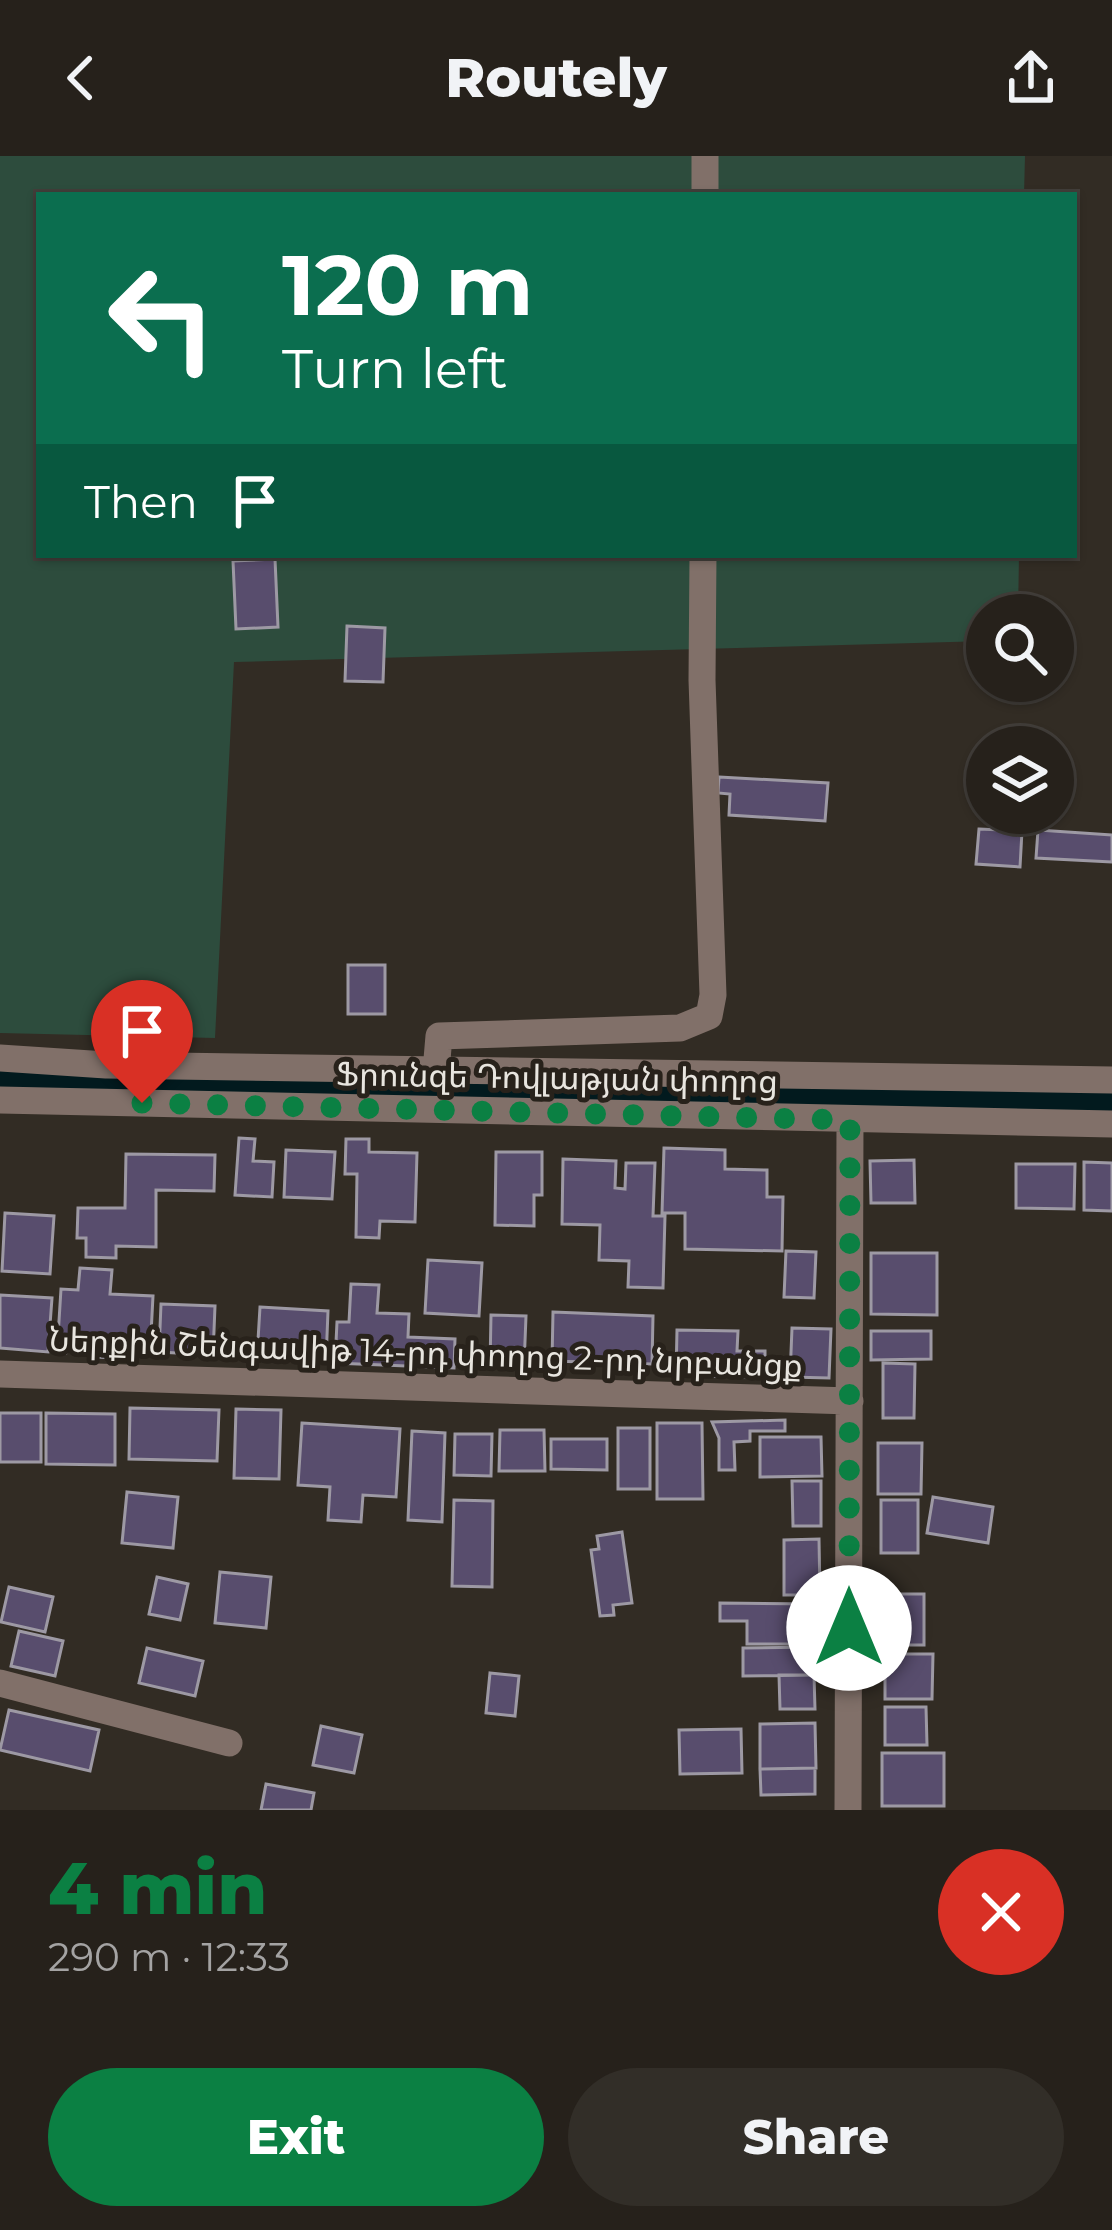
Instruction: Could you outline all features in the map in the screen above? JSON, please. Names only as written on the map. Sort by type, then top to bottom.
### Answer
[{"type":"street","points":[[705,156],[705,192]]},
{"type":"street","points":[[436,1071],[439,1036],[680,1028],[709,1016],[713,995],[702,680],[703,558]]},
{"type":"street","points":[[0,1058],[106,1065],[1112,1080]]},
{"type":"street","name":"Ֆրունզե Դովլաթյան փողոց","points":[[0,1100],[1112,1124]]},
{"type":"street","points":[[848,1810],[850,1120]]},
{"type":"street","name":"Ներքին Շենգավիթ 14-րդ փողոց 2-րդ նրբանցք","points":[[0,1375],[850,1401]]},
{"type":"street","points":[[0,1683],[230,1743]]},
{"type":"green space","points":[[0,156],[1025,156],[1024,192],[36,192],[36,558],[1019,558],[1018,594],[966,594],[966,642],[234,662],[215,1038],[0,1033]]},
{"type":"building","points":[[275,559],[278,627],[236,629],[233,561]]},
{"type":"building","points":[[347,626],[385,628],[383,682],[345,681]]},
{"type":"building","points":[[719,777],[828,783],[825,821],[729,815],[730,794],[718,793]]},
{"type":"building","points":[[979,834],[1022,834],[1020,867],[976,864]]},
{"type":"building","points":[[1038,834],[1112,835],[1112,862],[1036,858]]},
{"type":"building","points":[[348,965],[385,965],[385,1014],[348,1014]]},
{"type":"building","points":[[239,1138],[255,1139],[253,1161],[274,1162],[272,1197],[235,1195]]},
{"type":"building","points":[[346,1139],[369,1139],[369,1152],[417,1153],[415,1222],[380,1221],[379,1238],[356,1237],[357,1174],[345,1174]]},
{"type":"building","points":[[664,1148],[725,1150],[725,1169],[767,1170],[767,1197],[783,1197],[782,1251],[685,1249],[685,1213],[662,1213]]},
{"type":"building","points":[[286,1150],[335,1152],[332,1199],[284,1197]]},
{"type":"building","points":[[496,1152],[542,1152],[542,1195],[534,1195],[534,1226],[495,1225]]},
{"type":"building","points":[[126,1154],[215,1155],[214,1191],[156,1190],[156,1247],[116,1246],[116,1258],[86,1257],[86,1238],[77,1238],[78,1208],[125,1208]]},
{"type":"building","points":[[563,1159],[616,1161],[615,1188],[625,1189],[626,1163],[655,1163],[653,1216],[665,1216],[663,1288],[628,1287],[629,1261],[599,1260],[600,1225],[562,1224]]},
{"type":"building","points":[[914,1160],[915,1203],[871,1203],[870,1161]]},
{"type":"building","points":[[1084,1162],[1112,1163],[1112,1211],[1084,1210]]},
{"type":"building","points":[[1016,1164],[1075,1164],[1074,1209],[1016,1208]]},
{"type":"building","points":[[5,1213],[54,1216],[50,1274],[2,1271]]},
{"type":"building","points":[[786,1251],[816,1252],[814,1298],[784,1297]]},
{"type":"building","points":[[871,1253],[937,1253],[937,1315],[871,1314]]},
{"type":"building","points":[[428,1260],[482,1263],[479,1316],[425,1313]]},
{"type":"building","points":[[80,1268],[112,1270],[110,1294],[153,1296],[150,1353],[120,1351],[119,1358],[96,1357],[97,1347],[69,1345],[66,1353],[57,1353],[61,1289],[78,1290]]},
{"type":"building","points":[[351,1284],[379,1285],[377,1313],[409,1314],[408,1337],[455,1339],[454,1368],[335,1363],[337,1322],[349,1322]]},
{"type":"building","points":[[0,1295],[52,1298],[48,1352],[0,1348]]},
{"type":"building","points":[[161,1304],[215,1306],[213,1355],[159,1352]]},
{"type":"building","points":[[260,1307],[328,1311],[326,1361],[257,1357]]},
{"type":"building","points":[[553,1312],[653,1316],[652,1364],[552,1361]]},
{"type":"building","points":[[491,1315],[526,1316],[524,1367],[490,1366]]},
{"type":"building","points":[[792,1328],[831,1329],[829,1378],[790,1377]]},
{"type":"building","points":[[677,1330],[738,1331],[737,1351],[765,1351],[765,1377],[676,1376]]},
{"type":"building","points":[[871,1331],[931,1331],[931,1359],[871,1360]]},
{"type":"building","points":[[883,1363],[915,1364],[914,1418],[883,1418]]},
{"type":"building","points":[[130,1408],[219,1410],[217,1461],[129,1459]]},
{"type":"building","points":[[236,1409],[281,1410],[279,1479],[234,1478]]},
{"type":"building","points":[[0,1413],[41,1413],[41,1462],[0,1462]]},
{"type":"building","points":[[46,1413],[115,1414],[115,1465],[46,1464]]},
{"type":"building","points":[[785,1420],[785,1431],[750,1431],[750,1441],[734,1442],[735,1470],[719,1470],[719,1438],[712,1422]]},
{"type":"building","points":[[302,1423],[400,1429],[396,1497],[363,1495],[361,1522],[328,1520],[330,1487],[298,1485]]},
{"type":"building","points":[[657,1423],[702,1423],[703,1499],[657,1499]]},
{"type":"building","points":[[618,1428],[650,1428],[650,1489],[618,1489]]},
{"type":"building","points":[[500,1430],[544,1430],[545,1471],[499,1471]]},
{"type":"building","points":[[412,1431],[445,1433],[442,1522],[408,1520]]},
{"type":"building","points":[[455,1434],[492,1434],[491,1476],[454,1475]]},
{"type":"building","points":[[760,1437],[821,1437],[822,1476],[760,1477]]},
{"type":"building","points":[[551,1439],[607,1439],[607,1470],[551,1469]]},
{"type":"building","points":[[878,1443],[922,1443],[921,1494],[878,1494]]},
{"type":"building","points":[[792,1481],[821,1481],[821,1526],[793,1526]]},
{"type":"building","points":[[127,1492],[178,1497],[173,1548],[122,1543]]},
{"type":"building","points":[[933,1497],[993,1507],[988,1543],[927,1533]]},
{"type":"building","points":[[454,1500],[493,1501],[492,1587],[452,1586]]},
{"type":"building","points":[[881,1500],[918,1500],[918,1553],[881,1553]]},
{"type":"building","points":[[622,1532],[632,1603],[613,1605],[614,1615],[600,1616],[591,1550],[599,1549],[597,1536]]},
{"type":"building","points":[[819,1539],[820,1595],[784,1595],[784,1540]]},
{"type":"building","points":[[220,1572],[271,1577],[266,1628],[215,1623]]},
{"type":"building","points":[[157,1577],[188,1584],[180,1620],[149,1614]]},
{"type":"building","points":[[9,1587],[53,1597],[45,1632],[1,1622]]},
{"type":"building","points":[[879,1594],[924,1594],[924,1645],[879,1645]]},
{"type":"building","points":[[720,1603],[815,1604],[815,1644],[747,1644],[747,1621],[720,1621]]},
{"type":"building","points":[[19,1631],[63,1641],[55,1676],[11,1666]]},
{"type":"building","points":[[815,1647],[816,1675],[743,1676],[743,1648]]},
{"type":"building","points":[[147,1648],[203,1661],[195,1696],[139,1683]]},
{"type":"building","points":[[885,1654],[933,1654],[932,1699],[885,1699]]},
{"type":"building","points":[[490,1673],[519,1676],[515,1716],[486,1713]]},
{"type":"building","points":[[779,1675],[814,1675],[815,1709],[780,1709]]},
{"type":"building","points":[[885,1707],[926,1707],[927,1745],[885,1745]]},
{"type":"building","points":[[9,1710],[99,1730],[90,1771],[0,1750]]},
{"type":"building","points":[[815,1723],[816,1768],[760,1769],[760,1724]]},
{"type":"building","points":[[321,1726],[362,1735],[354,1773],[313,1765]]},
{"type":"building","points":[[741,1729],[742,1773],[680,1774],[679,1730]]},
{"type":"building","points":[[882,1753],[944,1753],[944,1806],[882,1806]]},
{"type":"building","points":[[815,1768],[815,1794],[761,1795],[760,1769]]},
{"type":"building","points":[[266,1784],[314,1793],[311,1810],[261,1810]]},
{"type":"waterway","points":[[0,1077],[1112,1101]]},
{"type":"route","points":[[142,1103],[850,1120],[849,1628]]}]
